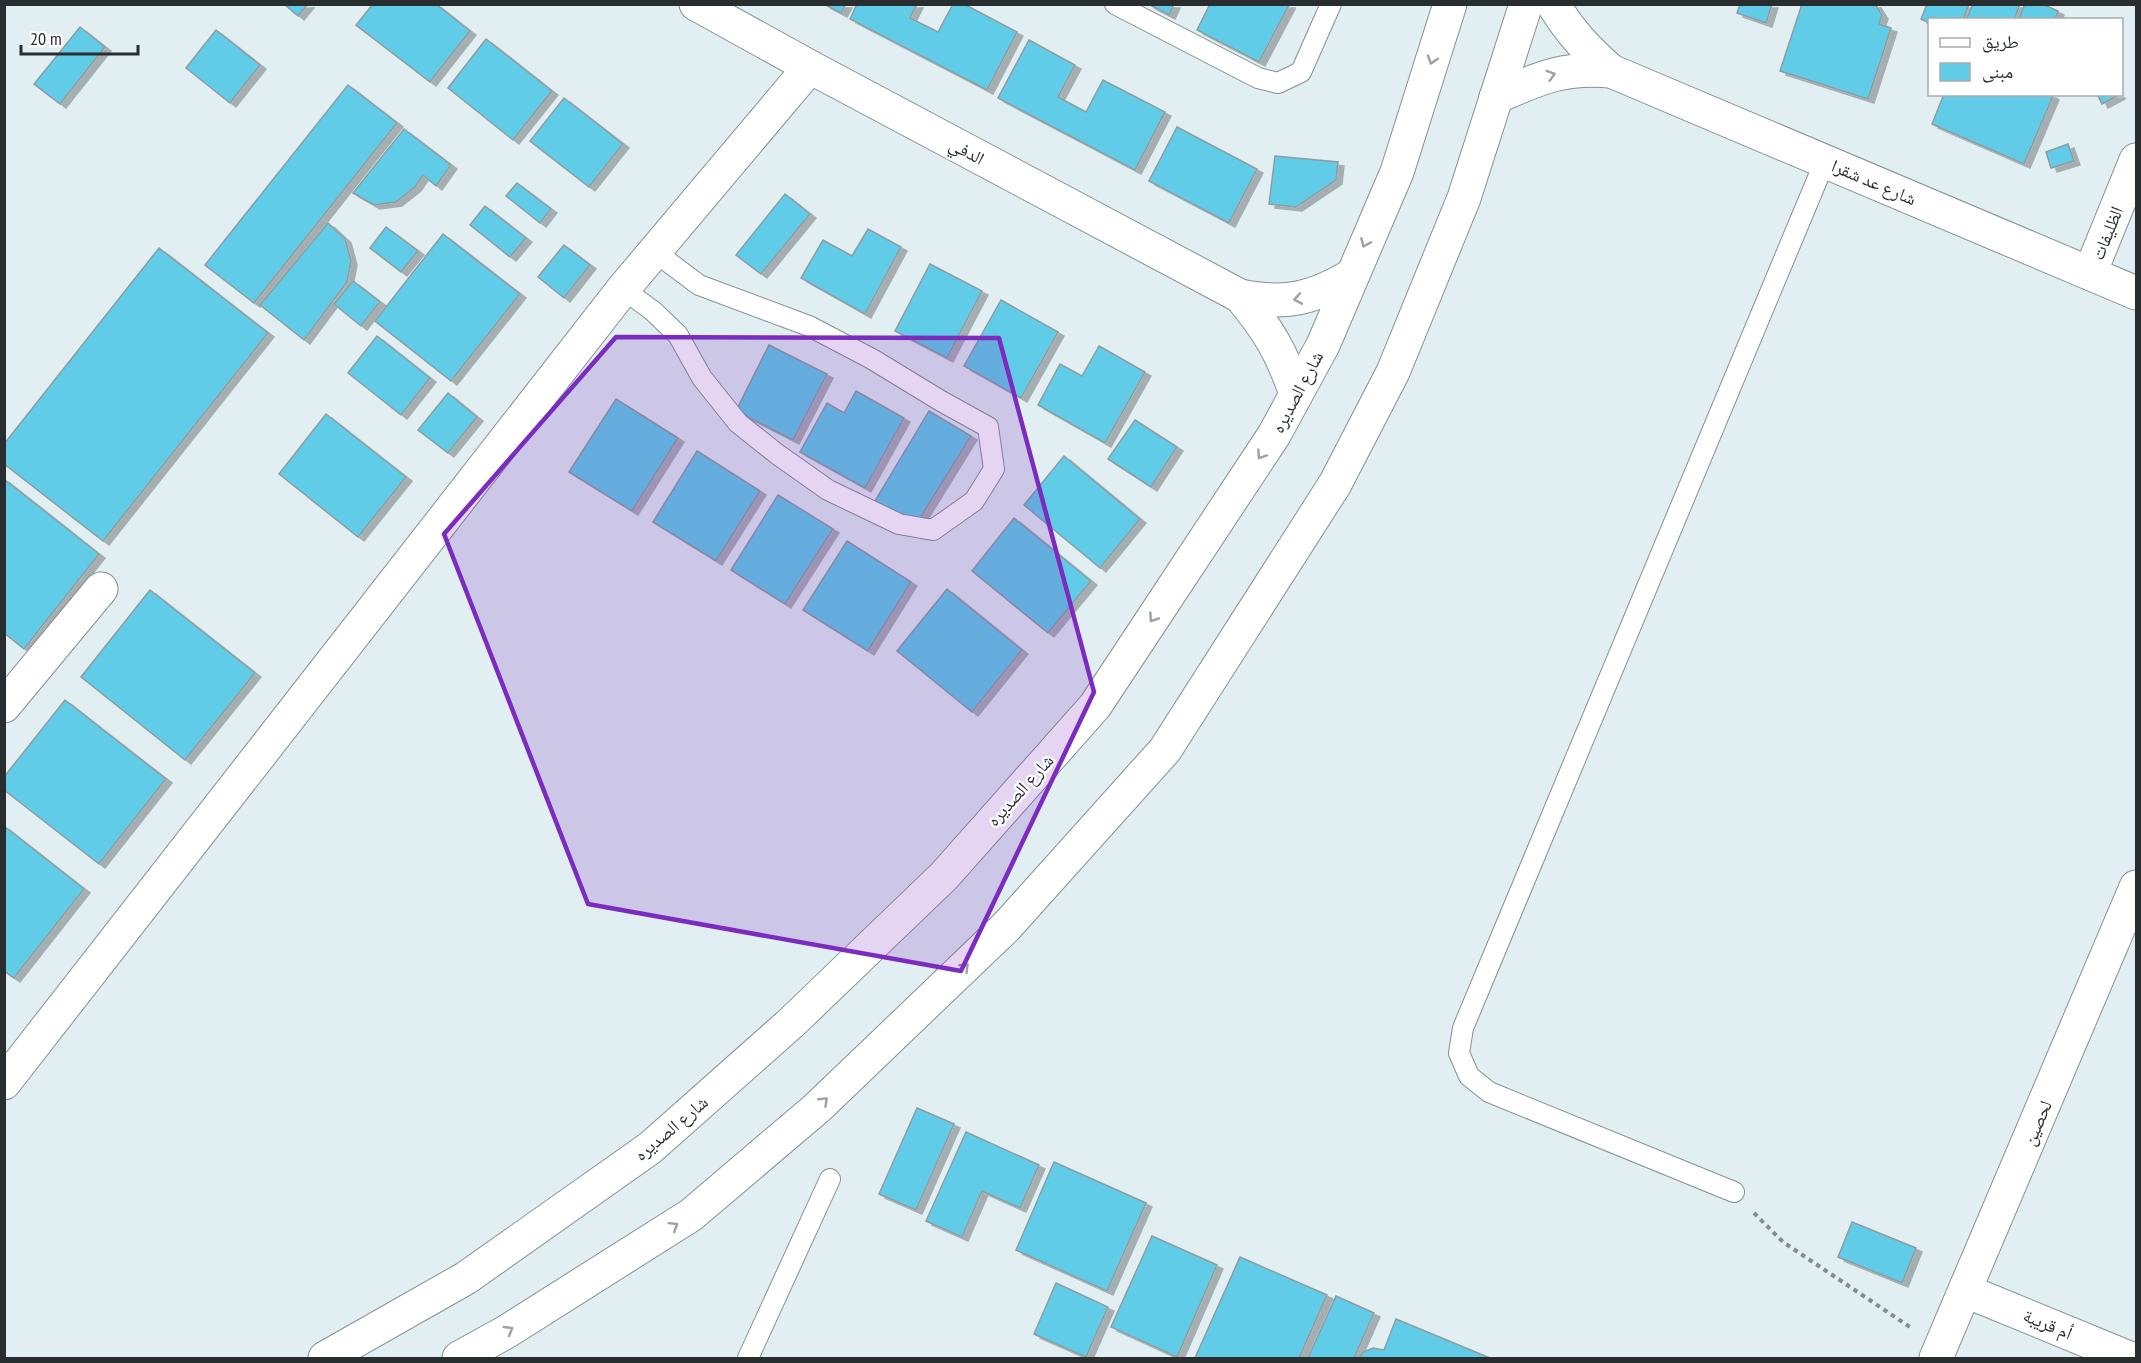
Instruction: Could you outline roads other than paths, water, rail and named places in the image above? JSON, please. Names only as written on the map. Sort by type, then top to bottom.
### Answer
[{"type":"street","name":"الدفي","points":[[696,4],[810,68],[1240,296],[1283,301],[1305,298],[1329,289],[1351,276]]},
{"type":"street","name":"شارع الصديره","points":[[325,1359],[466,1278],[650,1148],[791,1023],[944,876],[1095,706],[1274,435],[1323,345],[1397,172],[1450,4]]},
{"type":"street","points":[[459,1359],[506,1332],[691,1215],[817,1108],[1006,927],[1165,750],[1335,484],[1393,372],[1464,198],[1526,4]]},
{"type":"street","name":"شارع عد شقرا","points":[[1553,4],[1586,50],[1611,71],[2136,292]]},
{"type":"street","points":[[4,1083],[623,289],[810,68]]},
{"type":"street","name":"شارع عد شقرا","points":[[1496,97],[1548,75],[1579,70],[1611,71]]},
{"type":"street","name":"الظليفات","points":[[2091,273],[2136,160]]},
{"type":"street","name":"الدفي","points":[[1240,296],[1260,320],[1277,346],[1296,394]]},
{"type":"street","points":[[4,706],[101,589]]},
{"type":"street","name":"لحصين","points":[[1938,1353],[2136,887]]},
{"type":"street","name":"أم قريبة","points":[[1966,1291],[2129,1359]]},
{"type":"lane","points":[[1115,4],[1258,78],[1278,83],[1301,72],[1331,4]]},
{"type":"lane","points":[[1734,1192],[1489,1092],[1469,1076],[1459,1053],[1463,1028],[1825,161]]},
{"type":"lane","points":[[623,289],[653,311],[678,335],[702,378],[738,423],[828,490],[899,524],[933,530],[974,501],[994,469],[988,427],[872,359],[809,326],[699,285],[655,252]]},
{"type":"lane","points":[[748,1359],[830,1179]]}]
